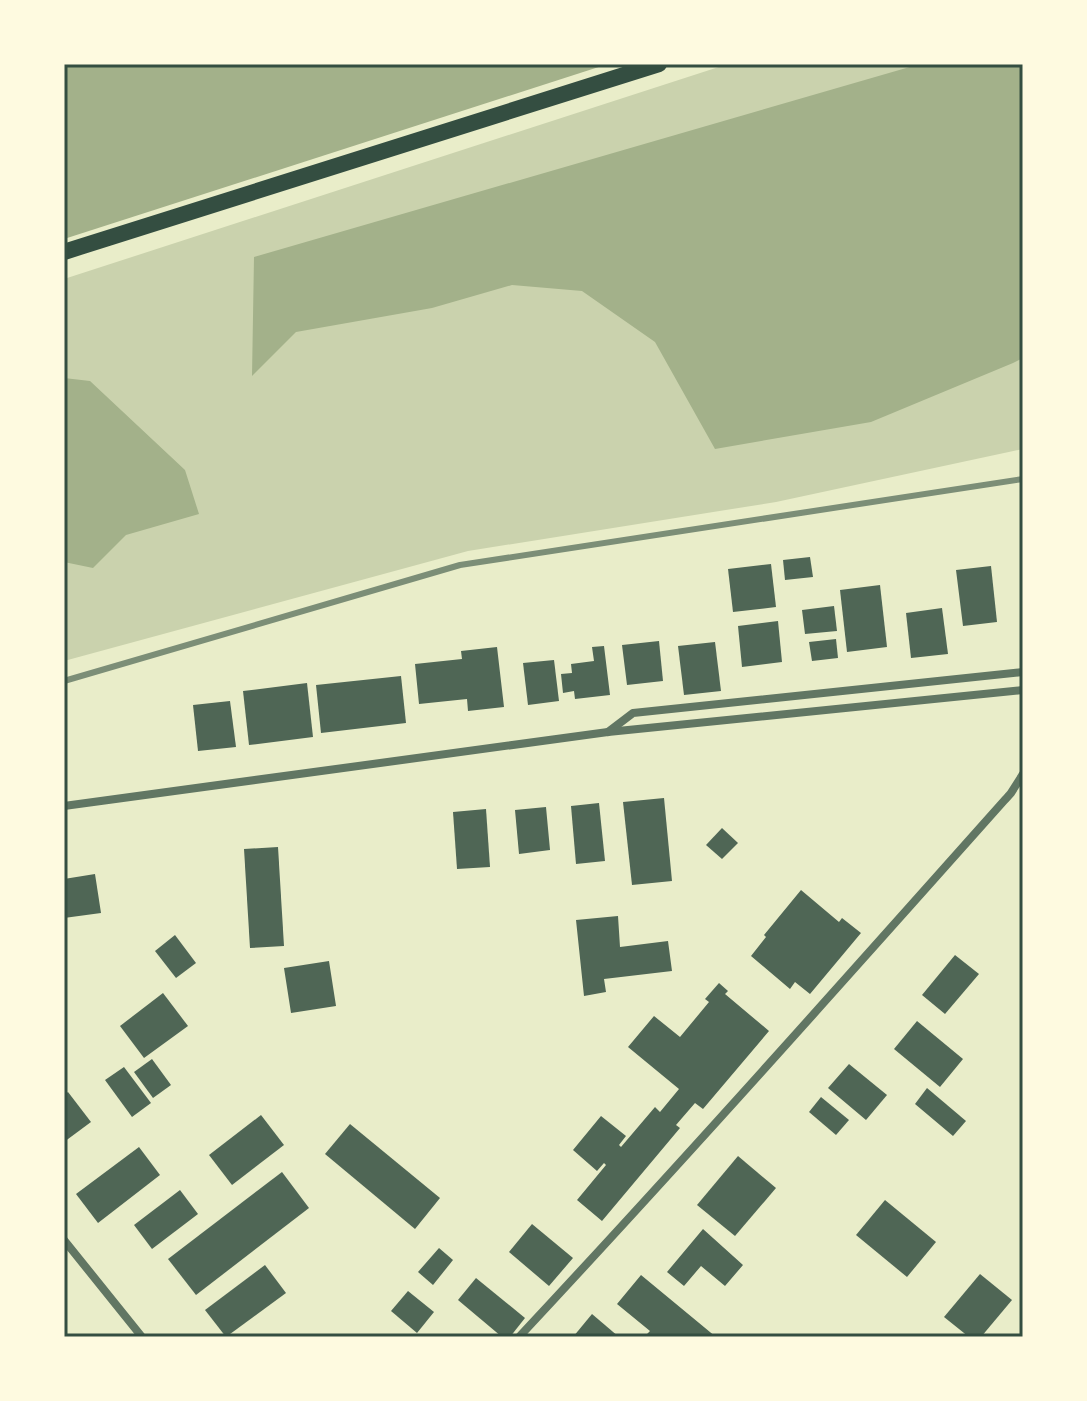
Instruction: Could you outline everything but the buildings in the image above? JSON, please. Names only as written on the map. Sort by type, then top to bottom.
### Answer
[{"type":"main road","points":[[64,252],[659,64]]},
{"type":"street","points":[[608,732],[633,713],[1023,672]]},
{"type":"street","points":[[64,806],[608,732],[1023,690]]},
{"type":"street","points":[[519,1337],[768,1067],[1011,793],[1023,774]]},
{"type":"street","points":[[64,1240],[142,1337]]},
{"type":"shaded area","points":[[64,64],[608,64],[64,239]]},
{"type":"shaded area","points":[[728,64],[1023,64],[1023,449],[776,502],[468,551],[64,661],[64,279]]},
{"type":"shaded area","points":[[920,64],[1023,64],[1023,358],[1013,363],[871,422],[715,449],[655,342],[582,291],[512,285],[432,308],[296,332],[252,376],[254,257]]},
{"type":"shaded area","points":[[64,378],[90,381],[185,470],[199,514],[126,535],[93,568],[64,562]]},
{"type":"railway","points":[[64,681],[460,565],[1023,479]]}]
